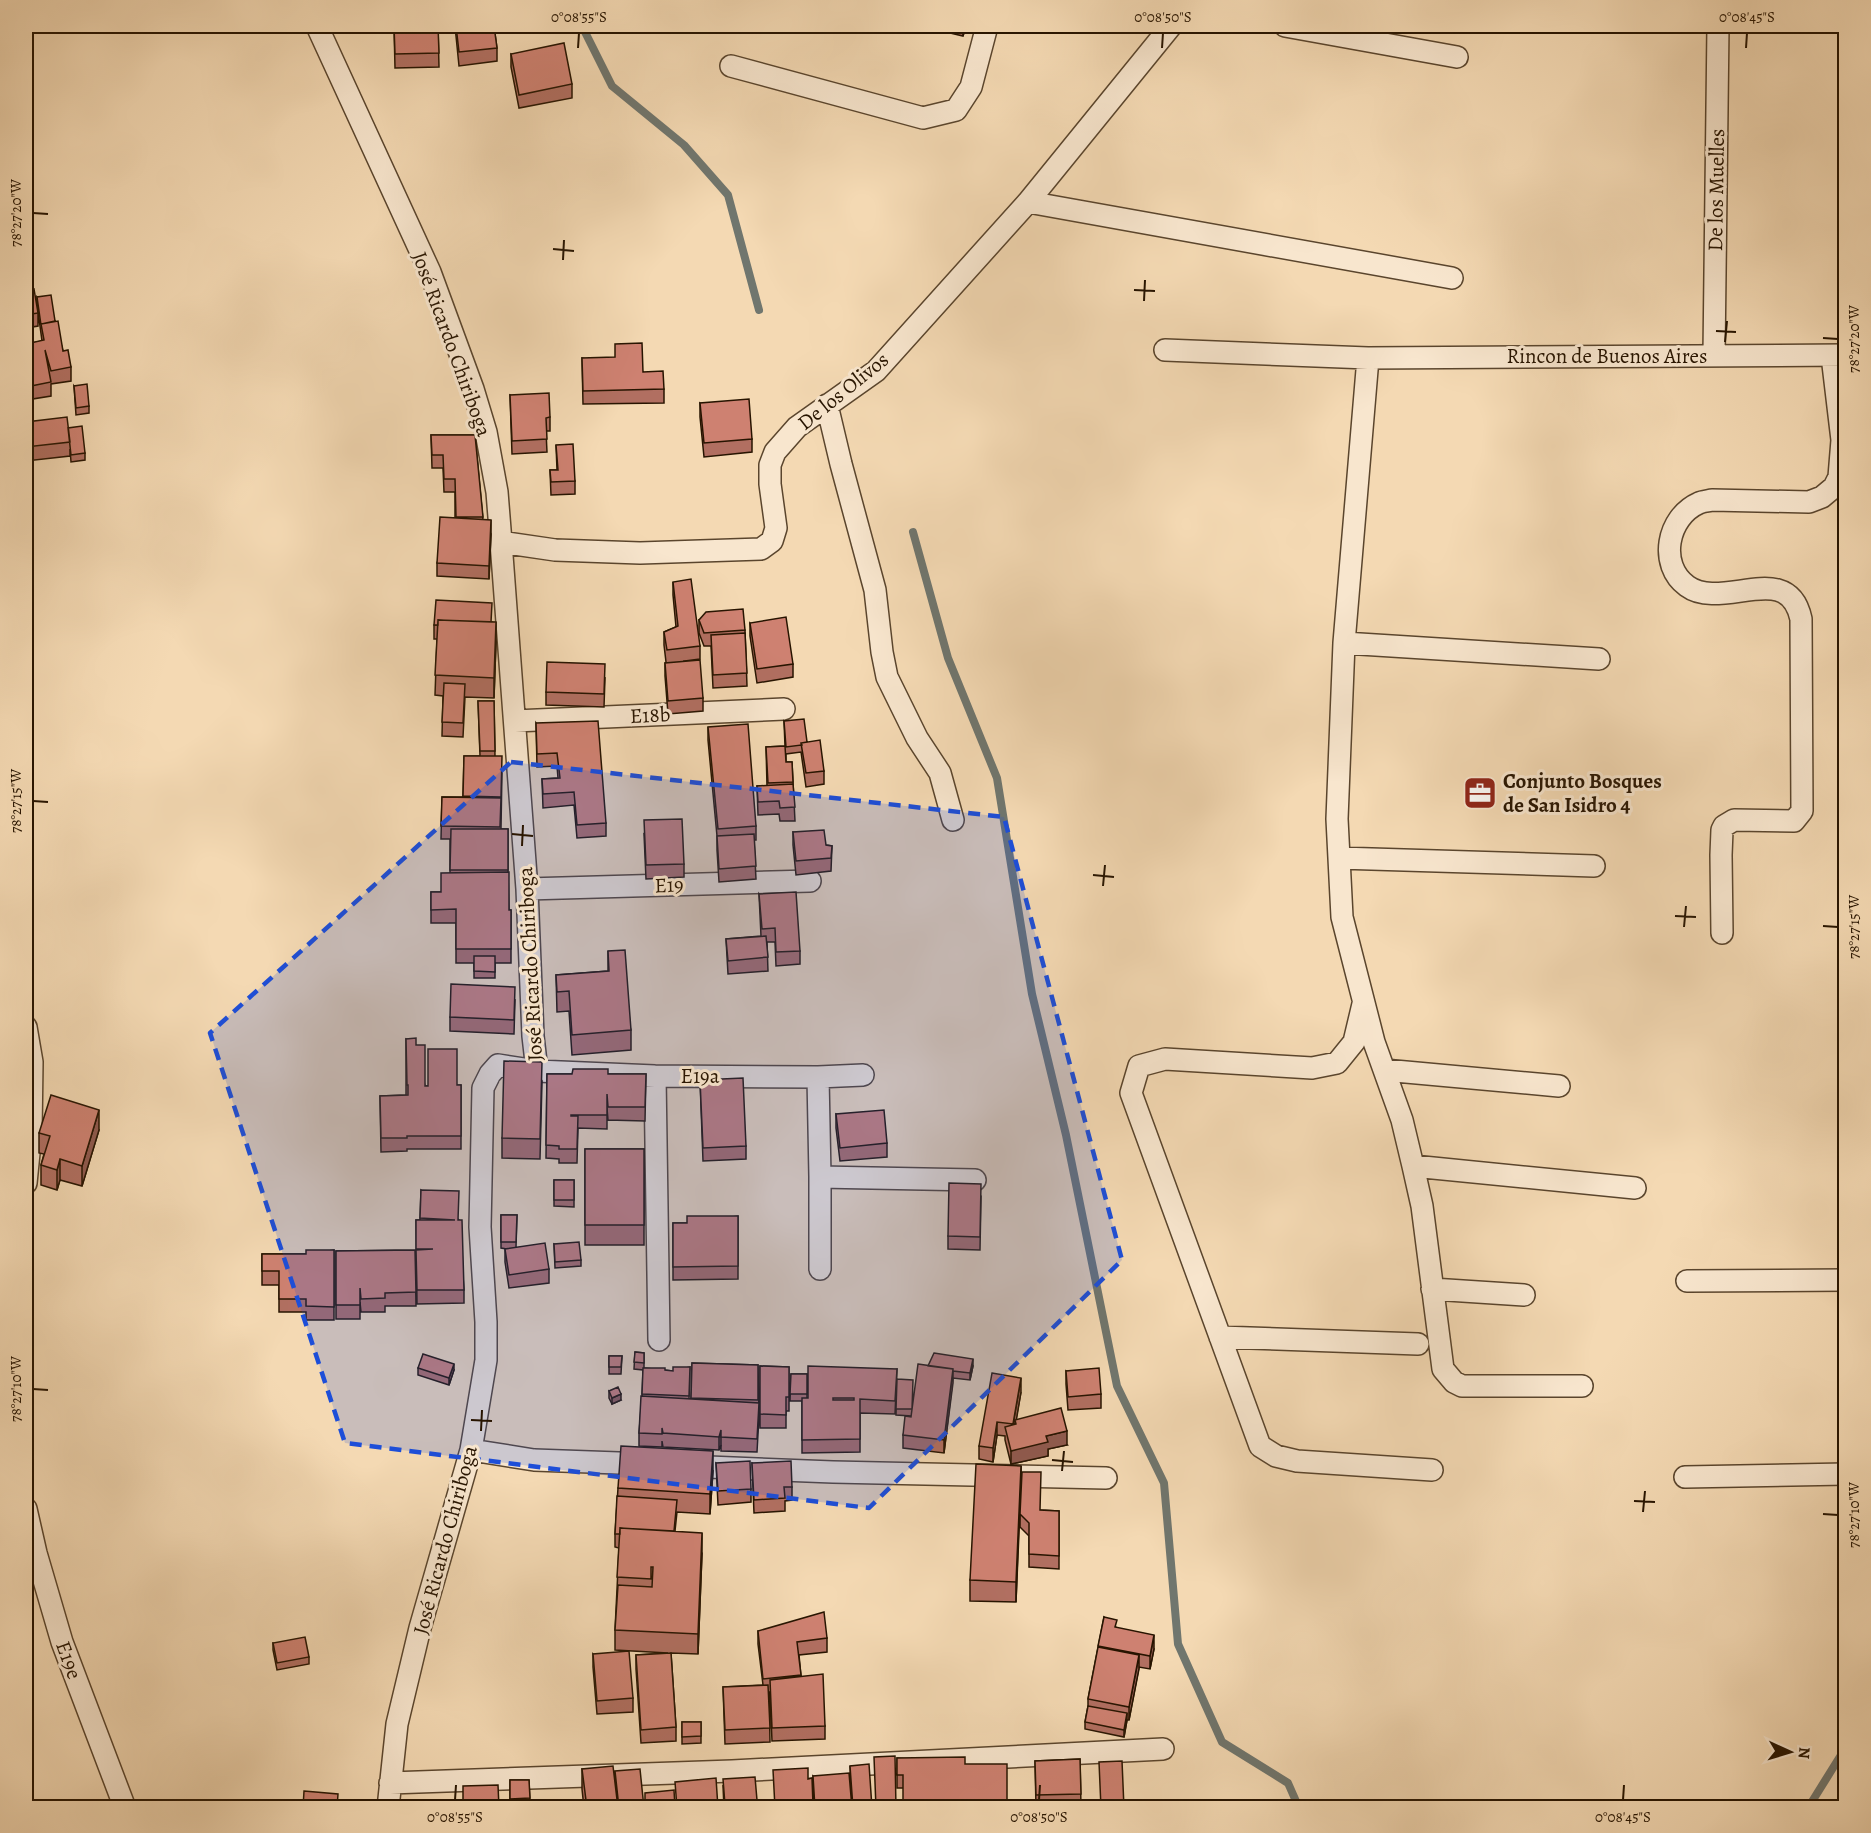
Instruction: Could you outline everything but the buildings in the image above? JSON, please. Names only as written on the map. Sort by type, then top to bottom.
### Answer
[{"type":"street","name":"José Ricardo Chiriboga","points":[[317,26],[430,272],[473,389],[486,432],[497,492],[501,542],[527,889],[533,1036],[537,1071],[498,1065],[483,1088],[480,1227],[486,1360],[471,1450],[420,1628],[397,1724],[388,1808]]},
{"type":"street","points":[[731,66],[923,118],[956,110],[971,87],[987,26]]},
{"type":"street","name":"De los Olivos","points":[[501,542],[555,550],[640,553],[761,549],[772,541],[776,528],[770,484],[770,465],[775,452],[797,427],[876,371],[1028,202],[1172,26]]},
{"type":"street","points":[[1285,26],[1457,57]]},
{"type":"street","name":"De los Muelles","points":[[1713,355],[1718,26]]},
{"type":"street","points":[[1028,202],[1452,278]]},
{"type":"street","name":"Rincon de Buenos Aires","points":[[1165,350],[1368,358],[1839,356]]},
{"type":"street","points":[[1722,933],[1721,855],[1724,825],[1734,820],[1794,821],[1802,812],[1802,619],[1793,598],[1781,590],[1766,588],[1709,594],[1694,591],[1686,586],[1673,570],[1668,544],[1683,515],[1700,502],[1712,500],[1809,502],[1822,497],[1834,487],[1839,477],[1842,440],[1839,356]]},
{"type":"street","points":[[1368,358],[1344,643],[1337,819],[1342,917],[1374,1042],[1402,1120],[1422,1206],[1440,1360],[1443,1369],[1454,1382],[1471,1387],[1582,1386]]},
{"type":"street","points":[[827,405],[875,590],[887,677],[917,738],[940,773],[953,820]]},
{"type":"street","points":[[1344,643],[1599,659]]},
{"type":"street","name":"E18b","points":[[515,721],[784,709]]},
{"type":"street","points":[[1339,858],[1594,866]]},
{"type":"street","name":"E19","points":[[527,889],[810,881]]},
{"type":"street","points":[[1364,1000],[1354,1042],[1337,1064],[1312,1068],[1165,1059],[1139,1066],[1131,1093],[1260,1446],[1276,1456],[1297,1461],[1432,1470]]},
{"type":"street","points":[[26,1027],[32,1074],[31,1133],[26,1183]]},
{"type":"street","points":[[1384,1070],[1558,1086]]},
{"type":"street","name":"E19a","points":[[537,1071],[655,1076],[863,1075]]},
{"type":"street","points":[[655,1076],[659,1340]]},
{"type":"street","points":[[818,1077],[820,1269]]},
{"type":"street","points":[[1413,1166],[1635,1188]]},
{"type":"street","points":[[820,1177],[975,1180]]},
{"type":"street","points":[[1687,1281],[1845,1280]]},
{"type":"street","points":[[1432,1289],[1524,1295]]},
{"type":"street","points":[[1220,1337],[1419,1344]]},
{"type":"street","points":[[471,1450],[534,1460],[832,1472],[1106,1478]]},
{"type":"street","points":[[1685,1477],[1845,1473]]},
{"type":"street","name":"E19e","points":[[26,1509],[36,1553],[62,1642],[125,1808]]},
{"type":"street","points":[[390,1783],[732,1771],[1163,1749]]},
{"type":"highlighted area","points":[[511,762],[1004,817],[1122,1260],[869,1508],[345,1443],[210,1033]]},
{"type":"waterway","points":[[582,26],[612,86],[684,145],[728,195],[759,310]]},
{"type":"waterway","points":[[913,532],[948,658],[997,778],[1032,994],[1066,1135],[1117,1386],[1164,1483],[1178,1644],[1222,1742],[1288,1783],[1299,1808]]},
{"type":"waterway","points":[[1808,1808],[1846,1747]]},
{"type":"place","name":"Conjunto Bosques de San Isidro 4","points":[[1480,793]]}]
